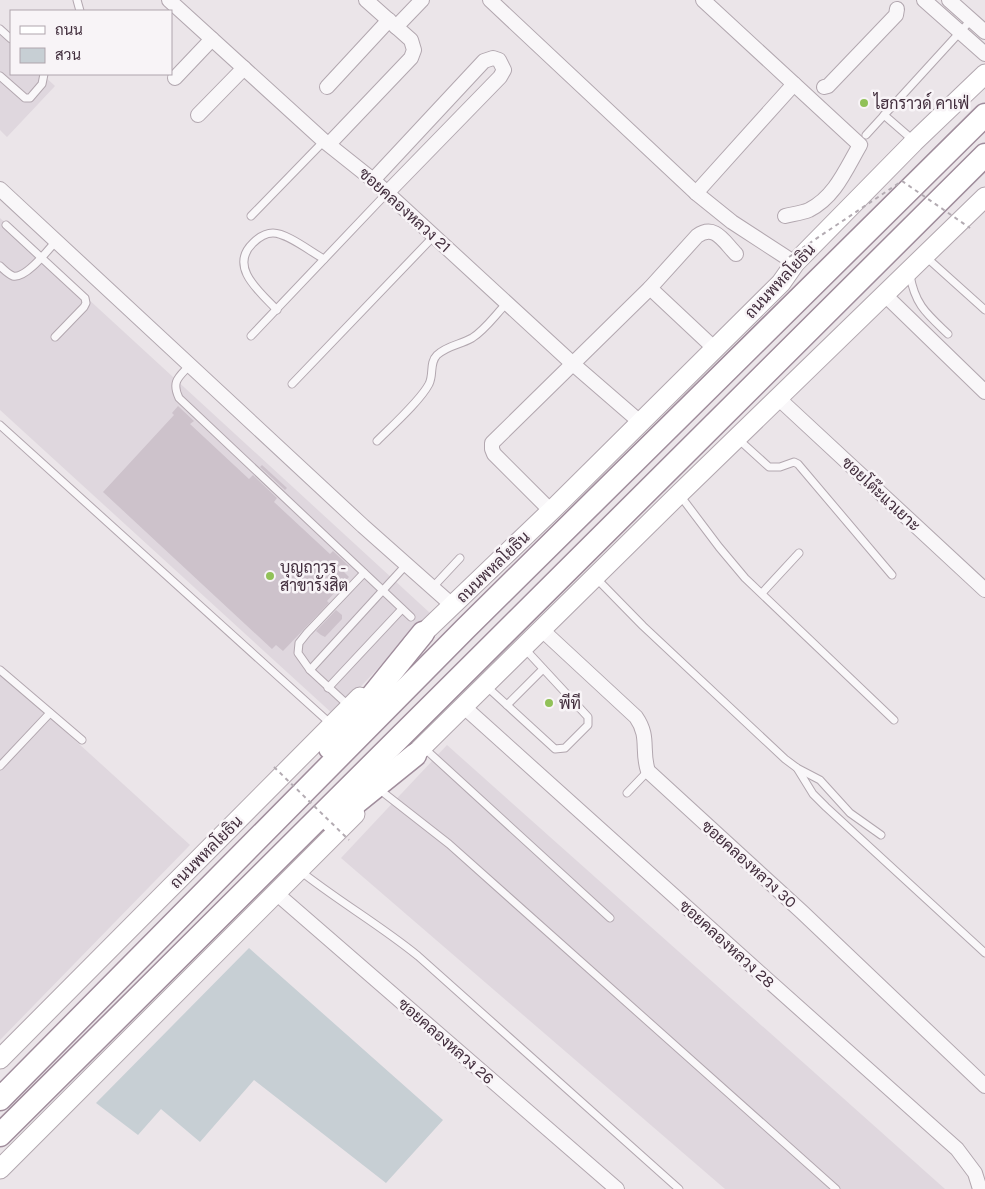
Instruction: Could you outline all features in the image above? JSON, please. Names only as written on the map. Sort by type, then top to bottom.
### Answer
[{"type":"highway","name":"ถนนพหลโยธิน","points":[[0,1099],[465,629],[985,115]]},
{"type":"highway","points":[[0,1134],[985,155]]},
{"type":"highway","points":[[242,855],[417,625]]},
{"type":"highway","points":[[234,901],[419,751]]},
{"type":"main road","name":"ถนนพหลโยธิน","points":[[0,1059],[350,707],[417,625],[452,605],[551,511],[781,282],[792,260],[851,207],[914,142],[985,74]]},
{"type":"main road","points":[[781,282],[803,268],[985,89]]},
{"type":"main road","points":[[925,254],[985,190]]},
{"type":"main road","points":[[0,1169],[485,684],[985,197]]},
{"type":"street","name":"ซอยคลองหลวง 21","points":[[169,0],[326,142],[373,180],[573,364],[640,422]]},
{"type":"street","points":[[326,142],[411,58],[414,50],[411,40],[366,0]]},
{"type":"street","points":[[326,87],[392,24],[422,0]]},
{"type":"street","points":[[490,0],[696,193],[732,222],[792,260]]},
{"type":"street","points":[[703,0],[860,145],[835,188],[808,210],[785,216]]},
{"type":"street","points":[[924,0],[985,54]]},
{"type":"street","points":[[949,0],[985,32]]},
{"type":"street","points":[[824,87],[828,86],[896,15],[897,9]]},
{"type":"street","points":[[174,78],[212,40]]},
{"type":"street","points":[[373,180],[484,61],[493,58],[500,60],[504,70],[500,76],[387,193]]},
{"type":"street","points":[[198,115],[244,68]]},
{"type":"street","points":[[696,193],[794,84]]},
{"type":"street","points":[[835,188],[851,207]]},
{"type":"street","points":[[0,189],[406,565],[452,605]]},
{"type":"street","points":[[551,511],[494,454],[492,443],[650,288],[697,236],[703,232],[710,231],[715,233],[736,254]]},
{"type":"street","points":[[650,288],[714,348]]},
{"type":"street","points":[[884,294],[985,392]]},
{"type":"street","name":"ซอยโต๊ะแวเยาะ","points":[[778,398],[985,590]]},
{"type":"street","points":[[541,629],[636,717],[645,735],[645,763],[648,771]]},
{"type":"street","name":"ซอยคลองหลวง 28","points":[[463,706],[957,1149],[975,1173],[980,1189]]},
{"type":"street","name":"ซอยคลองหลวง 30","points":[[648,771],[802,912],[985,1086]]},
{"type":"street","name":"ซอยคลองหลวง 26","points":[[276,893],[616,1189]]},
{"type":"lane","points":[[866,135],[971,20]]},
{"type":"lane","points":[[0,29],[10,38]]},
{"type":"lane","points":[[0,76],[25,98],[30,98],[42,84],[44,75]]},
{"type":"lane","points":[[884,115],[914,142]]},
{"type":"lane","points":[[252,216],[326,142]]},
{"type":"lane","points":[[251,336],[387,193]]},
{"type":"lane","points":[[6,225],[85,298],[86,303],[79,314],[55,337]]},
{"type":"lane","points":[[276,310],[253,284],[243,263],[244,254],[253,243],[265,234],[273,233],[286,237],[324,259]]},
{"type":"lane","points":[[292,384],[434,236]]},
{"type":"lane","points":[[0,266],[14,276],[21,275],[56,241]]},
{"type":"lane","points":[[925,254],[985,310]]},
{"type":"lane","points":[[909,269],[916,299],[948,334]]},
{"type":"lane","points":[[377,441],[424,392],[432,377],[432,366],[435,357],[446,348],[469,340],[477,335],[507,303]]},
{"type":"lane","points":[[190,365],[176,381],[175,390],[179,398],[383,590],[417,625]]},
{"type":"lane","points":[[0,425],[332,725]]},
{"type":"lane","points":[[736,438],[769,467],[780,467],[794,462],[798,464],[892,575]]},
{"type":"lane","points":[[678,494],[731,562],[894,720]]},
{"type":"lane","points":[[762,593],[799,553]]},
{"type":"lane","points":[[432,588],[460,558]]},
{"type":"lane","points":[[310,670],[406,565]]},
{"type":"lane","points":[[350,707],[310,670],[298,653],[300,643],[364,573]]},
{"type":"lane","points":[[594,577],[643,626],[785,759],[797,768],[820,780],[850,813],[881,835]]},
{"type":"lane","points":[[328,688],[402,609]]},
{"type":"lane","points":[[485,684],[555,749],[565,748],[588,726],[588,716],[523,647]]},
{"type":"lane","points":[[507,705],[543,669]]},
{"type":"lane","points":[[0,670],[82,740]]},
{"type":"lane","points":[[0,766],[50,713]]},
{"type":"lane","points":[[419,751],[610,918]]},
{"type":"lane","points":[[797,768],[813,794],[826,807],[985,953]]},
{"type":"lane","points":[[627,793],[648,771]]},
{"type":"lane","points":[[380,790],[449,844],[836,1189]]},
{"type":"lane","points":[[299,870],[329,894],[395,937],[418,956],[679,1189]]},
{"type":"path","points":[[792,260],[902,181],[970,228]]},
{"type":"path","points":[[274,767],[348,840]]},
{"type":"shaded area","points":[[0,34],[10,44],[10,75],[43,75],[55,86],[7,137],[0,130]]},
{"type":"shaded area","points":[[0,218],[430,613],[334,715],[0,410]]},
{"type":"shaded area","points":[[0,672],[190,845],[0,1040]]},
{"type":"shaded area","points":[[447,745],[945,1189],[725,1189],[341,858]]},
{"type":"green space","points":[[249,948],[443,1120],[386,1183],[254,1080],[200,1142],[161,1109],[138,1135],[96,1103]]},
{"type":"building","points":[[178,406],[194,421],[190,424],[249,479],[253,475],[277,498],[274,502],[330,554],[333,551],[349,566],[344,572],[349,577],[327,601],[329,603],[283,651],[276,645],[272,649],[103,492],[174,415],[172,413]]},
{"type":"building","points":[[262,465],[287,488],[285,490],[260,467]]},
{"type":"building","points":[[336,610],[342,615],[342,619],[325,637],[321,635],[316,631]]},
{"type":"place","name":"ไฮกราวด์ คาเฟ่","points":[[864,103]]},
{"type":"place","name":"บุญถาวร - สาขารังสิต","points":[[270,576]]},
{"type":"place","name":"พีที","points":[[549,703]]}]
